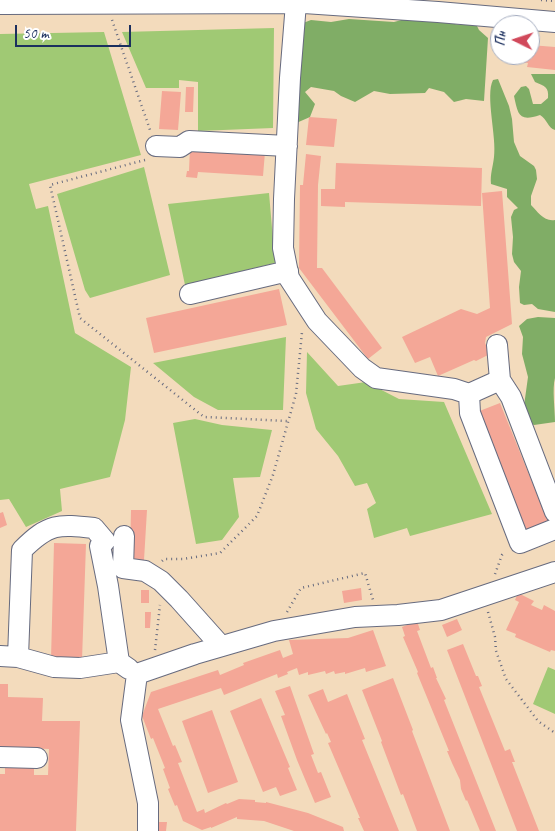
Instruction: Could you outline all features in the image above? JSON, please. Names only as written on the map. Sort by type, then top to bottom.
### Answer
[{"type":"street","points":[[301,2],[287,146],[283,248],[289,278],[317,321],[362,368],[376,378],[454,389],[469,394],[500,380]]},
{"type":"street","points":[[0,4],[301,2],[555,22]]},
{"type":"street","points":[[156,146],[180,147],[189,141],[287,146]]},
{"type":"street","points":[[190,294],[288,272]]},
{"type":"street","points":[[497,345],[500,380],[511,397],[555,512]]},
{"type":"street","points":[[469,394],[470,413],[520,543],[555,529]]},
{"type":"street","points":[[119,662],[100,546],[105,541],[94,528],[69,525],[55,527],[37,535],[22,550],[9,657],[54,667],[80,668],[119,662],[137,674]]},
{"type":"street","points":[[124,536],[123,568],[145,571],[157,579],[221,646]]},
{"type":"street","points":[[137,674],[221,646],[286,629],[355,617],[441,610],[553,578]]},
{"type":"street","points":[[137,674],[130,720],[148,803],[148,831]]},
{"type":"street","points":[[0,757],[37,758]]},
{"type":"path","points":[[541,0],[555,1]]},
{"type":"path","points":[[106,4],[156,146],[149,158],[50,185],[80,318],[204,417],[288,421]]},
{"type":"path","points":[[159,666],[155,650],[160,616],[157,579],[164,559],[183,559],[220,553],[257,516],[273,475],[296,394],[302,331]]},
{"type":"path","points":[[520,543],[502,555],[494,576],[490,595],[496,651],[506,679],[538,721],[555,733]]},
{"type":"path","points":[[286,629],[284,617],[301,588],[365,573],[377,616]]},
{"type":"green space","points":[[409,18],[462,25],[475,22],[479,30],[488,38],[484,101],[466,99],[454,102],[444,92],[429,88],[425,93],[390,94],[374,91],[355,102],[334,91],[311,87],[305,92],[315,104],[310,117],[294,124],[303,23],[311,20],[331,22],[349,19],[394,22]]},
{"type":"green space","points":[[274,28],[273,128],[198,131],[198,82],[179,80],[179,88],[146,88],[122,32]]},
{"type":"green space","points":[[104,32],[141,155],[29,184],[36,209],[48,206],[75,333],[131,367],[125,420],[110,477],[60,489],[62,511],[26,527],[9,499],[0,500],[0,34]]},
{"type":"green space","points":[[531,74],[555,74],[555,130],[540,115],[528,118],[518,112],[514,96],[521,87],[526,86],[529,89],[533,104],[541,104],[548,98],[547,89],[535,82]]},
{"type":"green space","points":[[498,79],[509,106],[514,142],[520,156],[534,166],[536,170],[537,179],[531,196],[531,205],[544,218],[555,220],[555,312],[538,309],[532,304],[524,305],[520,303],[521,271],[514,262],[512,254],[511,217],[514,210],[518,208],[507,197],[507,189],[491,184],[494,139],[490,96],[493,80]]},
{"type":"green space","points":[[144,167],[170,275],[90,298],[85,290],[57,194]]},
{"type":"green space","points":[[269,193],[275,263],[185,285],[168,204]]},
{"type":"green space","points":[[538,317],[555,318],[555,422],[534,425],[528,422],[523,413],[528,377],[522,354],[523,337],[519,326],[527,319]]},
{"type":"green space","points":[[286,337],[283,410],[218,410],[194,397],[153,363]]},
{"type":"green space","points":[[307,352],[338,386],[366,382],[399,399],[444,402],[492,514],[410,536],[407,528],[374,538],[367,509],[376,503],[367,483],[355,486],[338,456],[316,429],[306,393]]},
{"type":"green space","points":[[195,419],[222,425],[272,430],[260,477],[233,478],[239,517],[222,540],[196,544],[173,423]]},
{"type":"green space","points":[[548,667],[555,670],[555,714],[533,704]]},
{"type":"building","points":[[540,46],[555,47],[555,70],[527,67],[528,65],[540,65]]},
{"type":"building","points":[[186,87],[194,87],[193,112],[185,112]]},
{"type":"building","points":[[162,91],[181,92],[178,130],[159,129]]},
{"type":"building","points":[[309,117],[337,119],[334,147],[306,145]]},
{"type":"building","points":[[190,147],[265,152],[263,176],[198,172],[197,178],[186,177],[187,171],[189,171]]},
{"type":"building","points":[[306,154],[321,156],[318,185],[317,268],[322,268],[382,348],[368,359],[299,268],[300,185],[303,185]]},
{"type":"building","points":[[336,163],[482,168],[481,206],[345,202],[345,207],[321,206],[321,189],[335,189]]},
{"type":"building","points":[[502,191],[512,324],[486,337],[485,343],[490,354],[438,376],[430,357],[415,363],[402,337],[461,309],[477,314],[490,308],[482,193]]},
{"type":"building","points":[[279,289],[287,325],[154,353],[146,318]]},
{"type":"building","points":[[500,403],[549,524],[525,533],[477,412]]},
{"type":"building","points":[[131,510],[147,510],[144,560],[130,560]]},
{"type":"building","points":[[3,512],[7,525],[0,528],[0,513]]},
{"type":"building","points":[[54,543],[86,544],[82,660],[51,659]]},
{"type":"building","points":[[361,588],[362,600],[344,603],[342,591]]},
{"type":"building","points":[[141,590],[149,590],[149,603],[141,603]]},
{"type":"building","points":[[518,593],[534,601],[531,605],[542,610],[544,605],[555,611],[555,651],[551,650],[550,652],[515,637],[516,634],[506,630],[519,602],[515,600]]},
{"type":"building","points":[[145,612],[151,612],[150,628],[145,628]]},
{"type":"building","points":[[457,619],[462,630],[447,637],[442,625]]},
{"type":"building","points":[[417,621],[420,630],[417,631],[431,668],[433,667],[446,699],[444,700],[496,831],[480,831],[461,789],[460,780],[447,751],[449,751],[403,637],[405,636],[402,627]]},
{"type":"building","points":[[373,630],[386,666],[366,672],[365,668],[345,674],[345,672],[335,674],[334,671],[326,674],[325,671],[308,675],[308,672],[299,675],[297,668],[278,678],[277,674],[224,695],[221,688],[158,709],[173,746],[175,745],[182,762],[178,763],[197,812],[204,809],[205,813],[239,799],[255,800],[255,802],[266,802],[308,813],[343,827],[344,831],[294,831],[264,821],[237,819],[237,817],[202,830],[183,821],[168,789],[170,788],[163,769],[165,768],[142,716],[151,692],[218,670],[220,675],[244,665],[243,663],[280,650],[283,658],[293,654],[289,640],[348,638]]},
{"type":"building","points":[[463,644],[482,686],[479,687],[505,751],[510,749],[515,762],[512,762],[539,831],[517,831],[447,650]]},
{"type":"building","points":[[393,678],[450,831],[417,831],[381,742],[362,690]]},
{"type":"building","points":[[0,684],[8,684],[8,697],[43,698],[42,721],[80,721],[76,831],[0,831],[0,774],[5,774],[5,765],[34,767],[34,775],[48,775],[49,749],[0,747]]},
{"type":"building","points":[[290,686],[314,754],[311,755],[318,773],[321,772],[331,797],[315,803],[281,716],[285,715],[275,691]]},
{"type":"building","points":[[323,689],[328,702],[347,694],[365,739],[362,740],[399,831],[364,831],[328,743],[331,742],[308,695]]},
{"type":"building","points":[[261,698],[290,767],[288,768],[297,790],[280,796],[276,787],[263,792],[230,711]]},
{"type":"building","points":[[212,710],[238,782],[208,793],[182,721]]},
{"type":"building","points":[[155,822],[167,822],[166,831],[155,831]]}]
